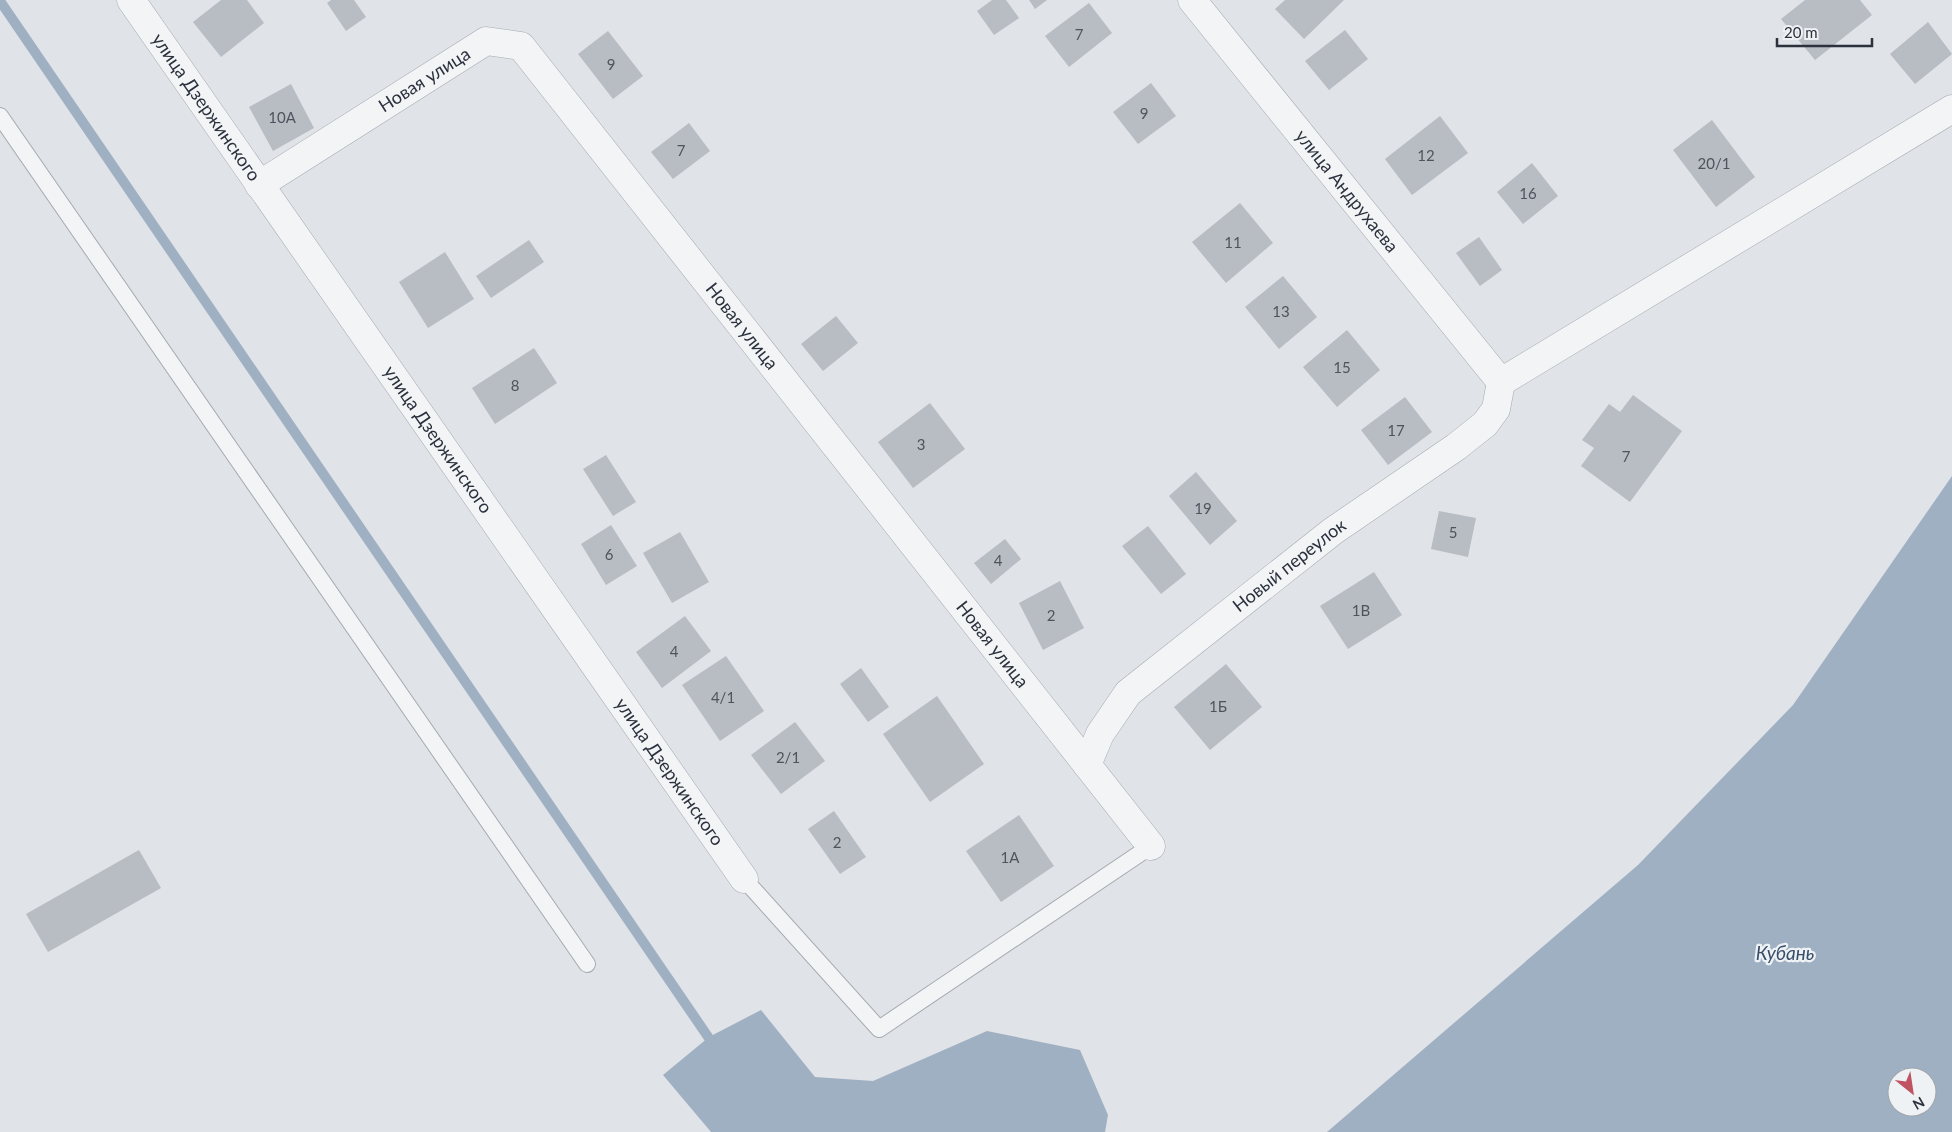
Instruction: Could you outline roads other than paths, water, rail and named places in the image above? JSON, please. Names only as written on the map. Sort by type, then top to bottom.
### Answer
[{"type":"street","name":"улица Дзержинского","points":[[131,0],[744,879]]},
{"type":"street","name":"улица Андрухаева","points":[[1192,0],[1502,382]]},
{"type":"street","name":"Новая улица","points":[[259,185],[486,40],[521,46],[1151,846]]},
{"type":"street","points":[[1502,382],[1952,109]]},
{"type":"street","name":"Новый переулок","points":[[1087,765],[1100,734],[1128,693],[1333,531],[1456,447],[1484,424],[1496,409],[1502,382]]},
{"type":"lane","points":[[0,116],[587,964]]},
{"type":"lane","points":[[744,879],[879,1029],[1151,846]]},
{"type":"water","name":"Кубань","points":[[1952,476],[1952,1132],[1327,1132],[1638,865],[1793,705]]},
{"type":"water","points":[[761,1010],[815,1077],[873,1081],[987,1031],[1080,1050],[1108,1115],[1105,1132],[711,1132],[663,1075],[709,1037]]},
{"type":"waterway","points":[[0,1],[715,1047]]}]
